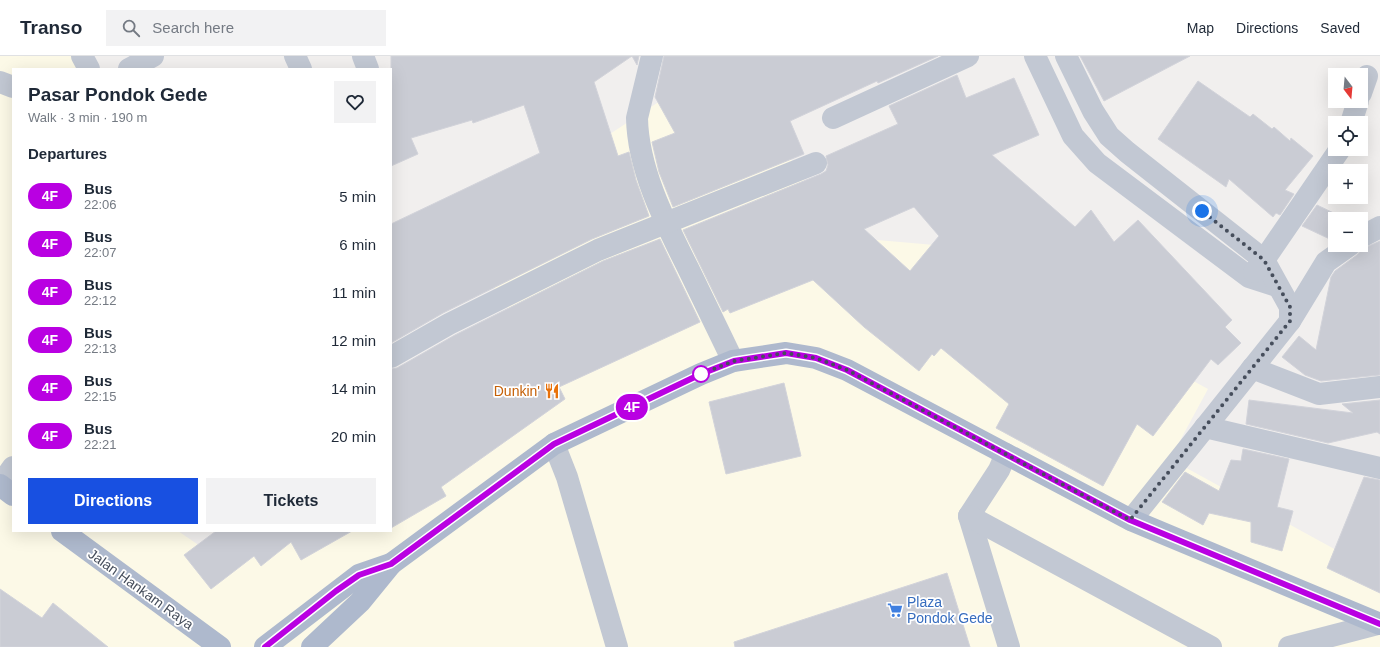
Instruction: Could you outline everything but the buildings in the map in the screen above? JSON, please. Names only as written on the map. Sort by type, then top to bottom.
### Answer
[{"type":"main road","points":[[312,647],[360,602],[391,564],[554,444],[701,374],[734,361],[786,353],[816,358],[847,370],[1130,520],[1379,624]]},
{"type":"main road","points":[[0,485],[12,493]]},
{"type":"main road","name":"Jalan Hankam Raya","points":[[63,532],[220,647]]},
{"type":"main road","points":[[265,647],[359,575],[391,564]]},
{"type":"street","points":[[82,56],[88,68]]},
{"type":"street","points":[[132,68],[153,56]]},
{"type":"street","points":[[295,56],[301,68]]},
{"type":"street","points":[[363,56],[368,68]]},
{"type":"street","points":[[652,56],[637,118],[637,128],[646,168],[665,222],[734,361]]},
{"type":"street","points":[[833,118],[968,56]]},
{"type":"street","points":[[1277,286],[1249,277],[1097,163],[1073,136],[1036,61],[1066,56],[1093,111],[1109,136],[1127,152],[1264,260],[1277,286],[1290,314]]},
{"type":"street","points":[[0,82],[12,87]]},
{"type":"street","points":[[1249,277],[1264,260],[1335,156]]},
{"type":"street","points":[[392,356],[449,324],[598,250],[816,163]]},
{"type":"street","points":[[1130,520],[1252,368],[1326,262],[1340,252]]},
{"type":"street","points":[[1252,368],[1319,394],[1380,387]]},
{"type":"street","points":[[1205,427],[1380,468]]},
{"type":"street","points":[[554,444],[567,477],[618,647]]},
{"type":"street","points":[[969,516],[999,470],[1006,454]]},
{"type":"street","points":[[0,485],[12,468]]},
{"type":"street","points":[[969,516],[1009,647]]},
{"type":"street","points":[[969,516],[1211,647]]},
{"type":"street","points":[[1289,647],[1379,624]]},
{"type":"shaded area","points":[[0,56],[81,56],[89,68],[12,68],[12,532],[179,532],[222,561],[264,532],[392,532],[392,443],[533,345],[458,234],[724,59],[843,237],[946,246],[1208,389],[1170,459],[1380,574],[1380,647],[0,647]]},
{"type":"bus line","name":"4F","points":[[265,647],[336,591],[359,575],[391,564],[554,444],[701,374],[734,361],[786,353],[816,358],[847,370],[1130,520],[1380,624]]},
{"type":"place","name":"Dunkin'","points":[[552,391]]},
{"type":"place","name":"Plaza Pondok Gede","points":[[895,610]]},
{"type":"route","points":[[701,374],[734,361],[786,353],[816,358],[847,370],[1130,520],[1290,321],[1290,307],[1277,286],[1264,260],[1202,211]]}]
